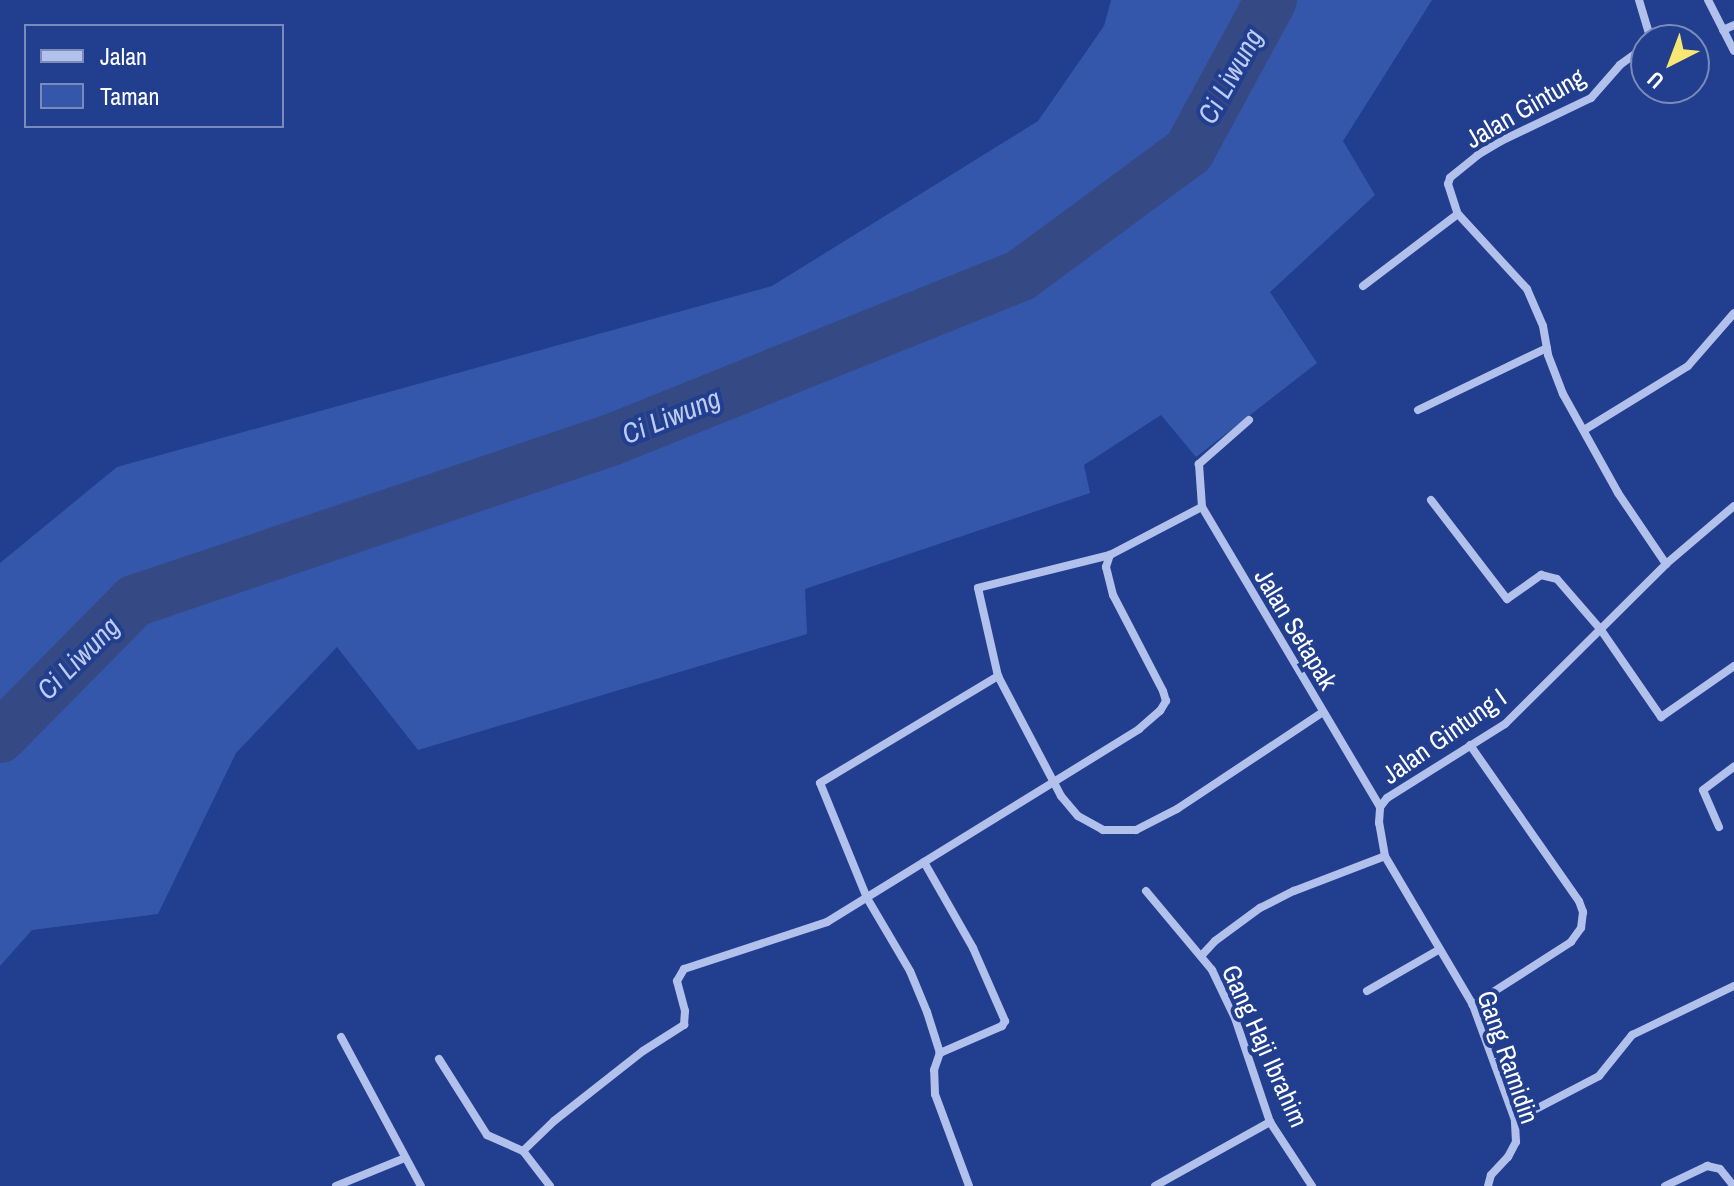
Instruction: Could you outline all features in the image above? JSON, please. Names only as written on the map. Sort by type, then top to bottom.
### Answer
[{"type":"street","points":[[1639,0],[1646,24]]},
{"type":"street","points":[[1708,0],[1734,51]]},
{"type":"street","points":[[1723,30],[1734,25]]},
{"type":"street","name":"Jalan Gintung","points":[[1458,214],[1450,197],[1450,178],[1501,141],[1591,98],[1630,58]]},
{"type":"street","points":[[1363,286],[1458,214],[1527,289],[1543,326],[1563,394],[1618,493],[1666,564]]},
{"type":"street","points":[[1584,430],[1688,366],[1734,313]]},
{"type":"street","points":[[1418,410],[1547,348]]},
{"type":"street","name":"Jalan Setapak","points":[[1249,420],[1199,464],[1202,507],[1380,807]]},
{"type":"street","points":[[1431,500],[1507,599],[1541,575],[1557,579],[1601,630],[1661,717],[1734,666]]},
{"type":"street","points":[[1601,630],[1666,564],[1734,506]]},
{"type":"street","points":[[1202,507],[1110,555],[978,588],[998,676],[1054,780],[1078,816],[1103,830],[1136,830],[1177,809],[1323,712]]},
{"type":"street","points":[[523,1151],[554,1121],[643,1051],[684,1025],[685,1011],[677,981],[684,969],[808,929],[867,898],[1139,729],[1160,711],[1166,701],[1107,580],[1110,555]]},
{"type":"street","name":"Jalan Gintung I","points":[[1385,856],[1379,823],[1380,807],[1387,798],[1505,724],[1601,630]]},
{"type":"street","points":[[969,1186],[935,1094],[934,1070],[940,1053],[910,971],[867,898],[820,783],[998,676]]},
{"type":"street","points":[[1470,745],[1579,901],[1583,912],[1581,928],[1571,942],[1473,1005]]},
{"type":"street","points":[[1719,827],[1703,790],[1734,767]]},
{"type":"street","points":[[1202,955],[1215,941],[1260,908],[1294,891],[1385,856]]},
{"type":"street","name":"Gang Ramidin","points":[[1385,856],[1473,1005],[1515,1120],[1516,1142],[1491,1175],[1488,1186]]},
{"type":"street","points":[[924,862],[973,948],[1005,1021],[1002,1026],[940,1053]]},
{"type":"street","name":"Gang Haji Ibrahim","points":[[1146,891],[1186,943],[1202,955],[1235,1018],[1270,1122],[1312,1186]]},
{"type":"street","points":[[1367,991],[1440,949]]},
{"type":"street","points":[[1515,1120],[1599,1076],[1632,1035],[1734,986]]},
{"type":"street","points":[[341,1037],[421,1186]]},
{"type":"street","points":[[439,1059],[487,1135],[523,1151],[550,1186]]},
{"type":"street","points":[[1155,1186],[1270,1122]]},
{"type":"street","points":[[336,1186],[405,1158]]},
{"type":"street","points":[[1665,1186],[1707,1166],[1720,1169],[1734,1186]]},
{"type":"green space","points":[[1111,0],[1432,0],[1343,141],[1375,195],[1270,292],[1317,363],[1196,457],[1161,415],[1084,465],[1090,493],[805,589],[807,634],[418,750],[337,647],[236,753],[158,914],[32,930],[0,966],[0,563],[117,467],[772,286],[1038,121],[1104,26]]},
{"type":"waterway","name":"Ci Liwung","points":[[0,737],[134,601],[611,440],[1021,275],[1189,151],[1271,0]]}]
